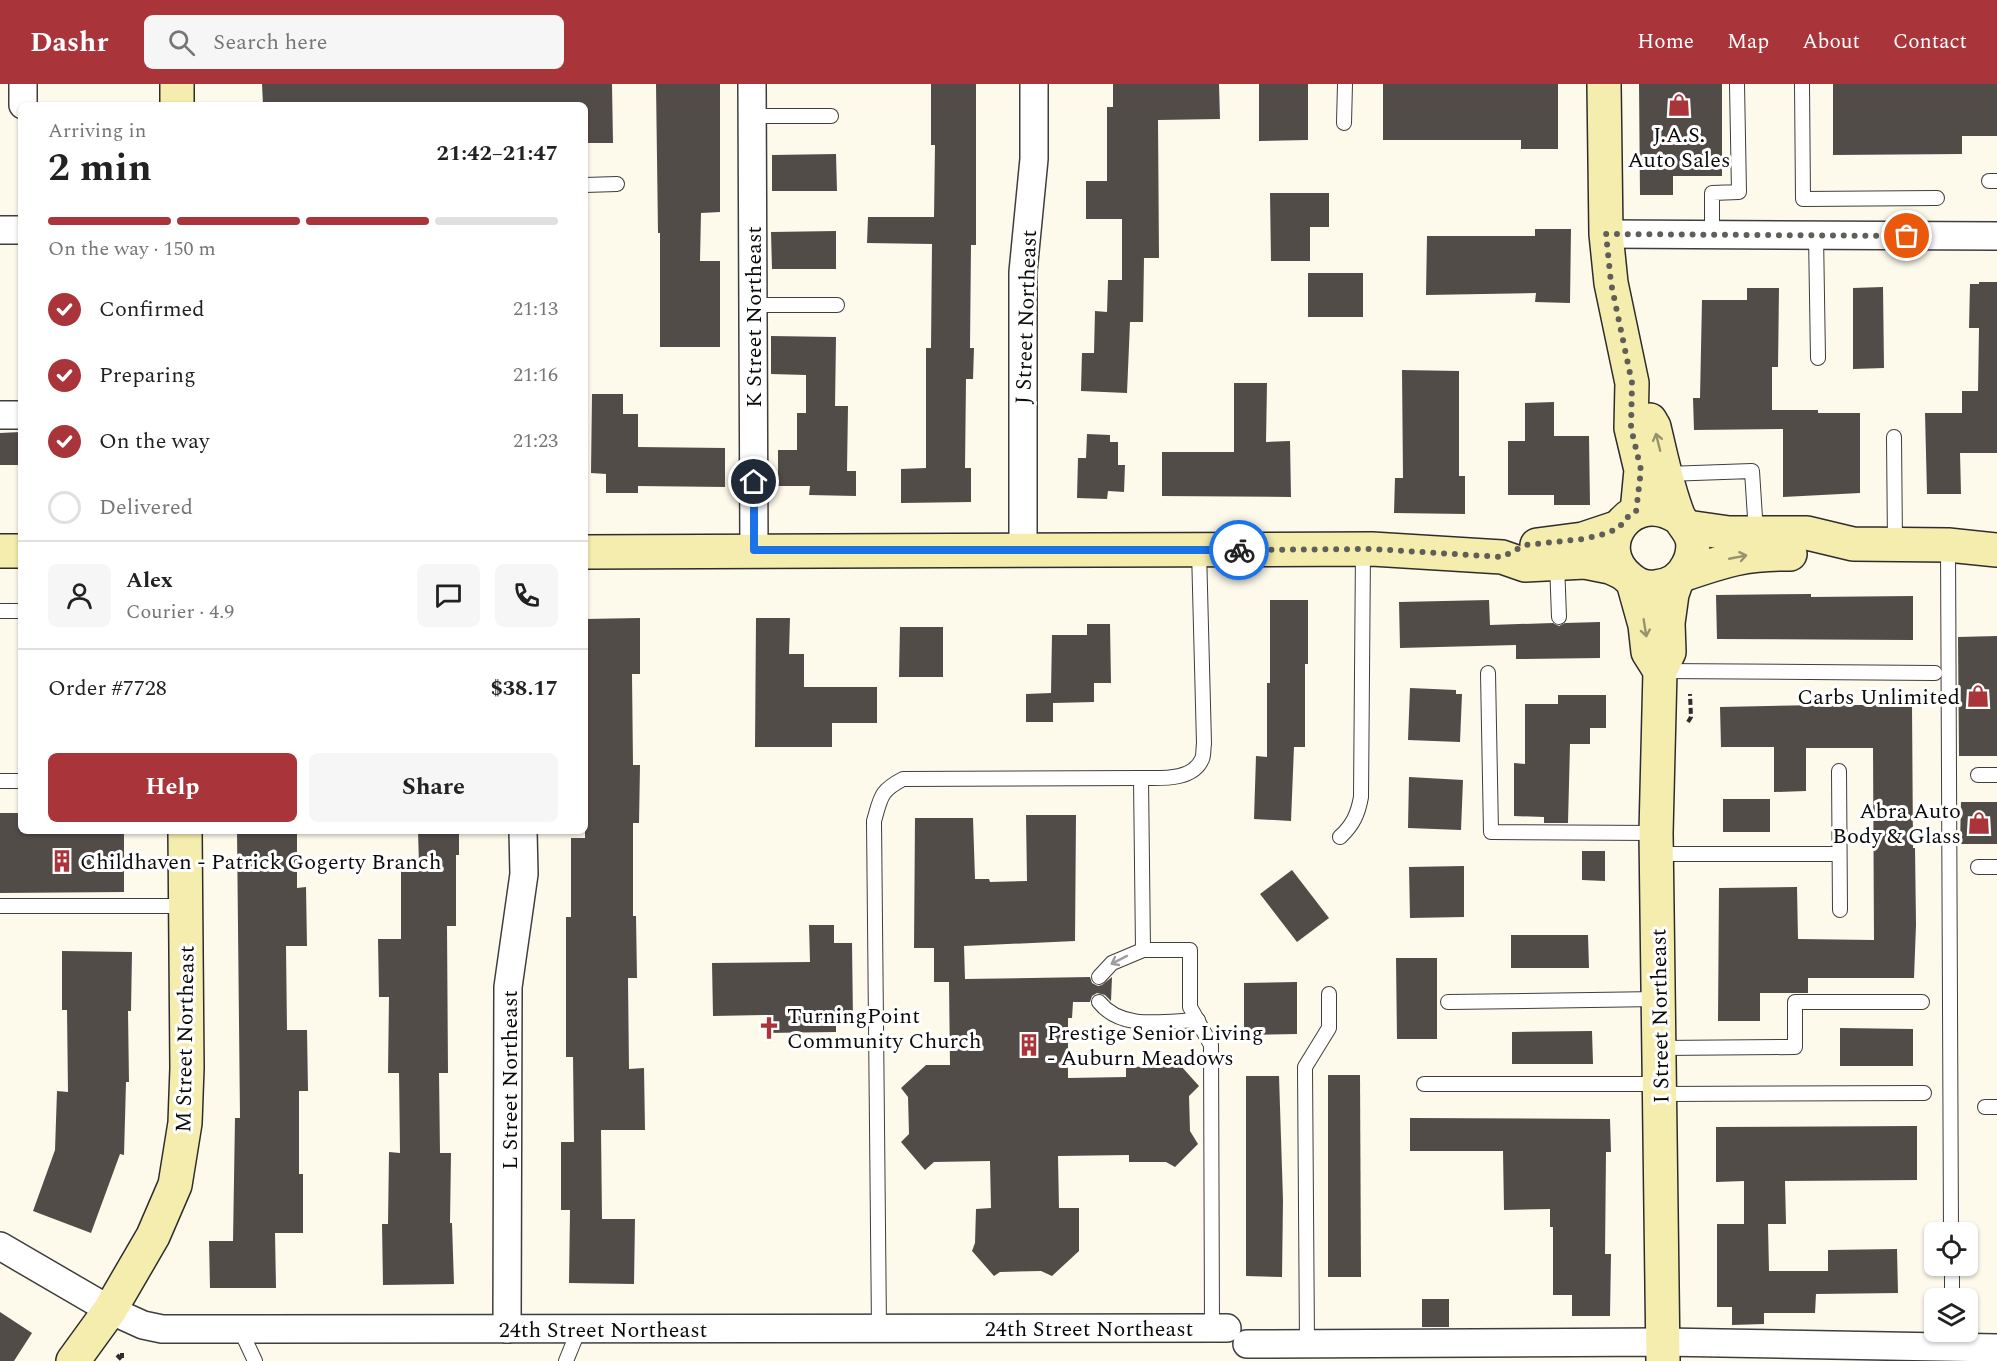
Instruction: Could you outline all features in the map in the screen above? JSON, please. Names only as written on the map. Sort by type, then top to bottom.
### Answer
[{"type":"street","points":[[23,84],[23,102]]},
{"type":"street","points":[[177,84],[177,102]]},
{"type":"street","name":"K Street Northeast","points":[[752,84],[754,550]]},
{"type":"street","name":"J Street Northeast","points":[[1023,550],[1023,272],[1034,159],[1034,84]]},
{"type":"street","name":"I Street Northeast","points":[[1604,84],[1606,234],[1611,283],[1632,383],[1631,428],[1641,470],[1628,520],[1614,539],[1613,551],[1616,563],[1628,578],[1645,625],[1648,652],[1660,671]]},
{"type":"street","points":[[0,230],[18,230]]},
{"type":"street","points":[[1606,234],[1997,236]]},
{"type":"street","name":"I Street Northeast","points":[[1632,383],[1654,427],[1666,474],[1683,522],[1692,539],[1693,551],[1689,564],[1679,577],[1672,594],[1668,623],[1669,652],[1660,671],[1656,843],[1663,1352]]},
{"type":"street","points":[[0,415],[18,415]]},
{"type":"street","points":[[1502,557],[1525,545],[1583,539],[1628,520],[1648,508],[1659,508],[1670,512],[1683,522],[1729,533],[1807,533],[1853,544]]},
{"type":"street","points":[[588,552],[1363,549],[1502,557],[1525,565],[1585,562],[1610,567],[1643,586],[1655,588],[1731,558],[1759,554],[1806,554],[1853,544],[1948,545],[1997,550]]},
{"type":"street","points":[[0,551],[18,551]]},
{"type":"street","name":"M Street Northeast","points":[[73,1361],[110,1310],[153,1236],[175,1185],[185,1123],[187,1068],[185,834]]},
{"type":"street","name":"L Street Northeast","points":[[507,1329],[508,987],[524,874],[523,834]]},
{"type":"street","name":"24th Street Northeast","points":[[0,1246],[110,1310],[143,1325],[162,1329],[879,1329],[1229,1333],[1307,1344],[1663,1352],[1997,1348]]},
{"type":"lane","points":[[1344,123],[1345,84]]},
{"type":"lane","points":[[1712,234],[1712,193],[1739,192],[1737,84]]},
{"type":"lane","points":[[1802,84],[1803,199],[1937,198]]},
{"type":"lane","points":[[752,116],[831,116]]},
{"type":"lane","points":[[588,184],[617,184]]},
{"type":"lane","points":[[1816,235],[1818,358]]},
{"type":"lane","points":[[753,305],[837,305]]},
{"type":"lane","points":[[1894,437],[1895,544]]},
{"type":"lane","points":[[1666,474],[1752,471],[1756,533]]},
{"type":"lane","points":[[1948,545],[1951,1222]]},
{"type":"lane","points":[[1340,837],[1349,829],[1358,813],[1361,797],[1363,549]]},
{"type":"lane","points":[[879,1329],[874,821],[880,799],[886,788],[903,779],[1141,778],[1180,777],[1190,772],[1202,760],[1204,744],[1199,550]]},
{"type":"lane","points":[[1557,563],[1559,617]]},
{"type":"lane","points":[[0,611],[18,611]]},
{"type":"lane","points":[[1660,671],[1935,673]]},
{"type":"lane","points":[[1488,673],[1491,832],[1839,854]]},
{"type":"lane","points":[[1839,771],[1840,910]]},
{"type":"lane","points":[[1978,775],[1997,775]]},
{"type":"lane","points":[[1141,778],[1143,950]]},
{"type":"lane","points":[[0,781],[18,781]]},
{"type":"lane","points":[[1978,867],[1997,867]]},
{"type":"lane","points":[[0,906],[186,906]]},
{"type":"lane","points":[[1099,977],[1112,963],[1143,950],[1190,950],[1190,1007],[1211,1045],[1229,1333]]},
{"type":"lane","points":[[1307,1344],[1305,1067],[1329,1028],[1329,994]]},
{"type":"lane","points":[[1448,1002],[1658,999]]},
{"type":"lane","points":[[1099,1002],[1106,1010],[1119,1018],[1139,1022],[1198,1020]]},
{"type":"lane","points":[[1659,1048],[1795,1047],[1795,1002],[1922,1002]]},
{"type":"lane","points":[[1424,1083],[1924,1093]]},
{"type":"lane","points":[[240,1329],[255,1361]]},
{"type":"lane","points":[[566,1361],[579,1329]]},
{"type":"path","points":[[117,1355],[122,1360],[122,1353]]},
{"type":"building","points":[[262,84],[612,84],[613,143],[588,143],[588,102],[263,102]]},
{"type":"building","points":[[656,84],[720,84],[720,212],[701,213],[700,261],[720,261],[720,347],[660,347]]},
{"type":"building","points":[[931,84],[976,84],[976,245],[971,245],[970,348],[974,348],[973,379],[966,379],[965,468],[971,468],[971,502],[901,503],[901,469],[926,468],[926,348],[931,348],[932,244],[867,243],[868,217],[934,217],[935,145],[931,145]]},
{"type":"building","points":[[1113,84],[1219,84],[1220,119],[1158,120],[1159,258],[1144,258],[1143,322],[1130,322],[1127,393],[1081,391],[1082,353],[1094,353],[1095,311],[1107,312],[1108,280],[1122,280],[1122,219],[1086,219],[1086,181],[1107,181],[1107,107],[1113,107]]},
{"type":"building","points":[[1259,84],[1308,84],[1308,140],[1259,141]]},
{"type":"building","points":[[1383,84],[1558,84],[1558,149],[1521,149],[1521,140],[1383,140]]},
{"type":"building","points":[[1639,84],[1722,84],[1722,176],[1673,176],[1673,195],[1640,195]]},
{"type":"building","points":[[1833,84],[1997,84],[1997,136],[1962,136],[1962,154],[1833,155]]},
{"type":"building","points":[[836,154],[837,191],[772,191],[772,155]]},
{"type":"building","points":[[1270,193],[1329,193],[1329,227],[1310,227],[1310,261],[1271,261]]},
{"type":"building","points":[[1535,229],[1571,229],[1570,303],[1535,302],[1536,293],[1426,295],[1427,236],[1535,236]]},
{"type":"building","points":[[836,231],[836,269],[772,269],[771,232]]},
{"type":"building","points":[[1308,273],[1363,273],[1363,317],[1308,317]]},
{"type":"building","points":[[1979,282],[1997,282],[1997,453],[1960,453],[1961,494],[1927,494],[1925,413],[1962,413],[1962,391],[1978,391],[1979,328],[1969,328],[1970,284],[1979,284]]},
{"type":"building","points":[[1883,287],[1884,368],[1853,369],[1853,288]]},
{"type":"building","points":[[1747,288],[1779,288],[1778,367],[1772,367],[1772,410],[1860,413],[1860,493],[1783,497],[1783,429],[1694,430],[1693,398],[1700,398],[1702,300],[1747,300]]},
{"type":"building","points":[[771,336],[836,337],[835,406],[848,406],[847,471],[856,471],[856,496],[809,495],[810,486],[778,486],[778,450],[797,450],[797,413],[806,413],[806,375],[771,374]]},
{"type":"building","points":[[1402,370],[1459,371],[1459,476],[1465,476],[1465,514],[1394,513],[1395,478],[1403,478]]},
{"type":"building","points":[[1234,383],[1267,383],[1266,442],[1290,441],[1291,497],[1162,496],[1162,452],[1234,452]]},
{"type":"building","points":[[592,394],[623,394],[623,414],[638,414],[638,447],[725,448],[725,487],[638,486],[638,493],[606,493],[606,474],[591,473]]},
{"type":"building","points":[[1554,402],[1554,436],[1589,436],[1590,505],[1554,505],[1554,495],[1508,495],[1508,441],[1525,441],[1525,403]]},
{"type":"building","points":[[18,432],[18,465],[0,465],[0,433]]},
{"type":"building","points":[[1087,434],[1110,435],[1110,442],[1118,442],[1118,465],[1125,465],[1124,492],[1108,491],[1107,499],[1077,498],[1078,458],[1086,458]]},
{"type":"building","points":[[1811,594],[1811,597],[1913,596],[1913,640],[1717,639],[1716,595]]},
{"type":"building","points":[[1270,600],[1308,600],[1305,747],[1294,747],[1291,821],[1254,819],[1256,756],[1267,757]]},
{"type":"building","points":[[1489,600],[1490,625],[1553,623],[1559,626],[1565,623],[1600,622],[1600,658],[1516,659],[1516,645],[1400,648],[1399,602]]},
{"type":"building","points":[[640,618],[640,674],[632,674],[633,765],[640,765],[639,823],[633,823],[633,916],[636,916],[637,978],[628,978],[629,1069],[644,1068],[645,1130],[601,1130],[602,1219],[635,1219],[634,1284],[569,1283],[570,1210],[561,1210],[561,1142],[574,1142],[573,1057],[566,1057],[566,917],[571,917],[571,838],[585,838],[585,834],[588,834],[588,619]]},
{"type":"building","points":[[756,618],[790,618],[789,654],[804,654],[804,687],[877,687],[877,723],[832,723],[832,747],[755,747]]},
{"type":"building","points":[[1087,624],[1110,624],[1111,683],[1094,683],[1094,702],[1053,703],[1053,722],[1026,722],[1026,694],[1051,693],[1052,635],[1087,635]]},
{"type":"building","points":[[900,627],[943,627],[943,677],[899,677]]},
{"type":"building","name":"Carbs Unlimited","points":[[1997,636],[1997,756],[1959,756],[1958,637]]},
{"type":"building","points":[[1410,688],[1456,690],[1456,694],[1462,694],[1460,742],[1408,740]]},
{"type":"building","points":[[1558,695],[1606,695],[1606,728],[1590,728],[1590,744],[1570,744],[1568,823],[1544,823],[1544,817],[1514,816],[1514,763],[1525,764],[1525,704],[1558,704]]},
{"type":"building","points":[[1912,705],[1916,925],[1914,978],[1808,978],[1808,993],[1760,993],[1760,1021],[1718,1021],[1719,888],[1797,887],[1798,939],[1874,940],[1873,748],[1806,748],[1806,791],[1774,792],[1774,747],[1721,747],[1720,707]]},
{"type":"building","points":[[1409,777],[1463,780],[1461,830],[1408,828]]},
{"type":"building","points":[[1723,799],[1770,799],[1770,832],[1723,832]]},
{"type":"building","name":"Abra Auto Body & Glass","points":[[1961,802],[1997,802],[1997,844],[1960,844]]},
{"type":"building","name":"Childhaven - Patrick Gogerty Branch","points":[[0,813],[18,813],[18,834],[124,834],[124,892],[0,893]]},
{"type":"building","name":"Prestige Senior Living - Auburn Meadows","points":[[1026,815],[1076,815],[1075,941],[964,946],[965,979],[1090,977],[1092,983],[1098,986],[1112,977],[1111,1001],[1105,995],[1097,993],[1092,996],[1090,1002],[1073,1002],[1072,1018],[1068,1018],[1068,1078],[1126,1077],[1126,1067],[1168,1066],[1172,1056],[1199,1086],[1189,1096],[1190,1131],[1198,1144],[1175,1167],[1166,1162],[1129,1162],[1129,1155],[1058,1156],[1059,1208],[1079,1208],[1079,1251],[1052,1276],[1041,1271],[1000,1272],[994,1276],[972,1251],[975,1243],[976,1209],[991,1208],[990,1161],[934,1162],[925,1170],[901,1142],[909,1134],[908,1097],[901,1088],[926,1065],[950,1065],[949,982],[934,982],[934,948],[914,948],[915,818],[973,818],[975,879],[989,879],[990,882],[1027,881]]},
{"type":"building","points":[[237,834],[297,834],[297,888],[306,887],[307,946],[286,946],[287,1030],[307,1030],[308,1091],[299,1091],[299,1174],[303,1174],[303,1233],[275,1233],[276,1288],[210,1288],[209,1241],[233,1241],[235,1118],[240,1118]]},
{"type":"building","points":[[418,834],[459,834],[459,855],[456,855],[456,926],[447,926],[448,1073],[439,1073],[440,1153],[451,1153],[450,1223],[452,1223],[454,1284],[383,1285],[382,1224],[388,1224],[389,1152],[400,1153],[399,1073],[388,1073],[389,997],[379,997],[378,939],[401,939],[401,866],[419,865]]},
{"type":"building","points":[[1582,851],[1605,851],[1605,881],[1582,880]]},
{"type":"building","points":[[1464,866],[1464,917],[1410,918],[1409,867]]},
{"type":"building","points":[[1292,870],[1329,918],[1297,942],[1260,894]]},
{"type":"building","points":[[809,925],[834,925],[834,943],[852,943],[853,1020],[836,1020],[836,1032],[765,1033],[765,1015],[713,1016],[712,963],[810,962]]},
{"type":"building","points":[[1511,935],[1588,935],[1589,968],[1511,968]]},
{"type":"building","points":[[62,951],[132,952],[131,1011],[128,1011],[129,1082],[126,1082],[124,1155],[120,1154],[91,1233],[33,1211],[55,1150],[57,1091],[68,1092],[67,1010],[62,1010]]},
{"type":"building","points":[[1396,958],[1437,958],[1437,1039],[1397,1039]]},
{"type":"building","points":[[1297,982],[1297,1034],[1244,1035],[1244,983]]},
{"type":"building","points":[[1840,1028],[1913,1029],[1913,1066],[1840,1066]]},
{"type":"building","points":[[1592,1031],[1593,1064],[1512,1064],[1512,1032]]},
{"type":"building","points":[[1328,1075],[1360,1075],[1361,1277],[1328,1277]]},
{"type":"building","points":[[1246,1076],[1279,1076],[1283,1200],[1282,1277],[1246,1276]]},
{"type":"building","points":[[1410,1118],[1610,1119],[1611,1152],[1606,1152],[1605,1254],[1611,1254],[1610,1316],[1572,1316],[1572,1295],[1553,1295],[1553,1227],[1550,1227],[1550,1209],[1504,1210],[1503,1151],[1410,1151]]},
{"type":"building","points":[[1917,1126],[1917,1180],[1785,1181],[1786,1224],[1768,1224],[1769,1271],[1828,1271],[1828,1250],[1897,1249],[1898,1293],[1816,1294],[1815,1313],[1764,1313],[1764,1324],[1732,1325],[1732,1307],[1717,1307],[1717,1224],[1744,1224],[1744,1181],[1716,1182],[1716,1127]]},
{"type":"building","points":[[1422,1299],[1449,1299],[1449,1327],[1422,1327]]},
{"type":"building","points":[[0,1312],[32,1333],[14,1361],[0,1361]]},
{"type":"way so far","points":[[1239,550],[1372,549],[1502,557],[1525,545],[1583,539],[1619,528],[1626,518],[1636,512],[1641,470],[1631,428],[1632,383],[1611,283],[1606,234],[1907,236]]},
{"type":"place","name":"J.A.S. Auto Sales","points":[[1679,105]]},
{"type":"place","name":"Carbs Unlimited","points":[[1978,696]]},
{"type":"place","name":"Abra Auto Body & Glass","points":[[1979,823]]},
{"type":"place","name":"Childhaven - Patrick Gogerty Branch","points":[[62,861]]},
{"type":"place","name":"TurningPoint Community Church","points":[[769,1028]]},
{"type":"place","name":"Prestige Senior Living - Auburn Meadows","points":[[1029,1045]]},
{"type":"route","points":[[754,482],[754,550],[1239,550]]}]
